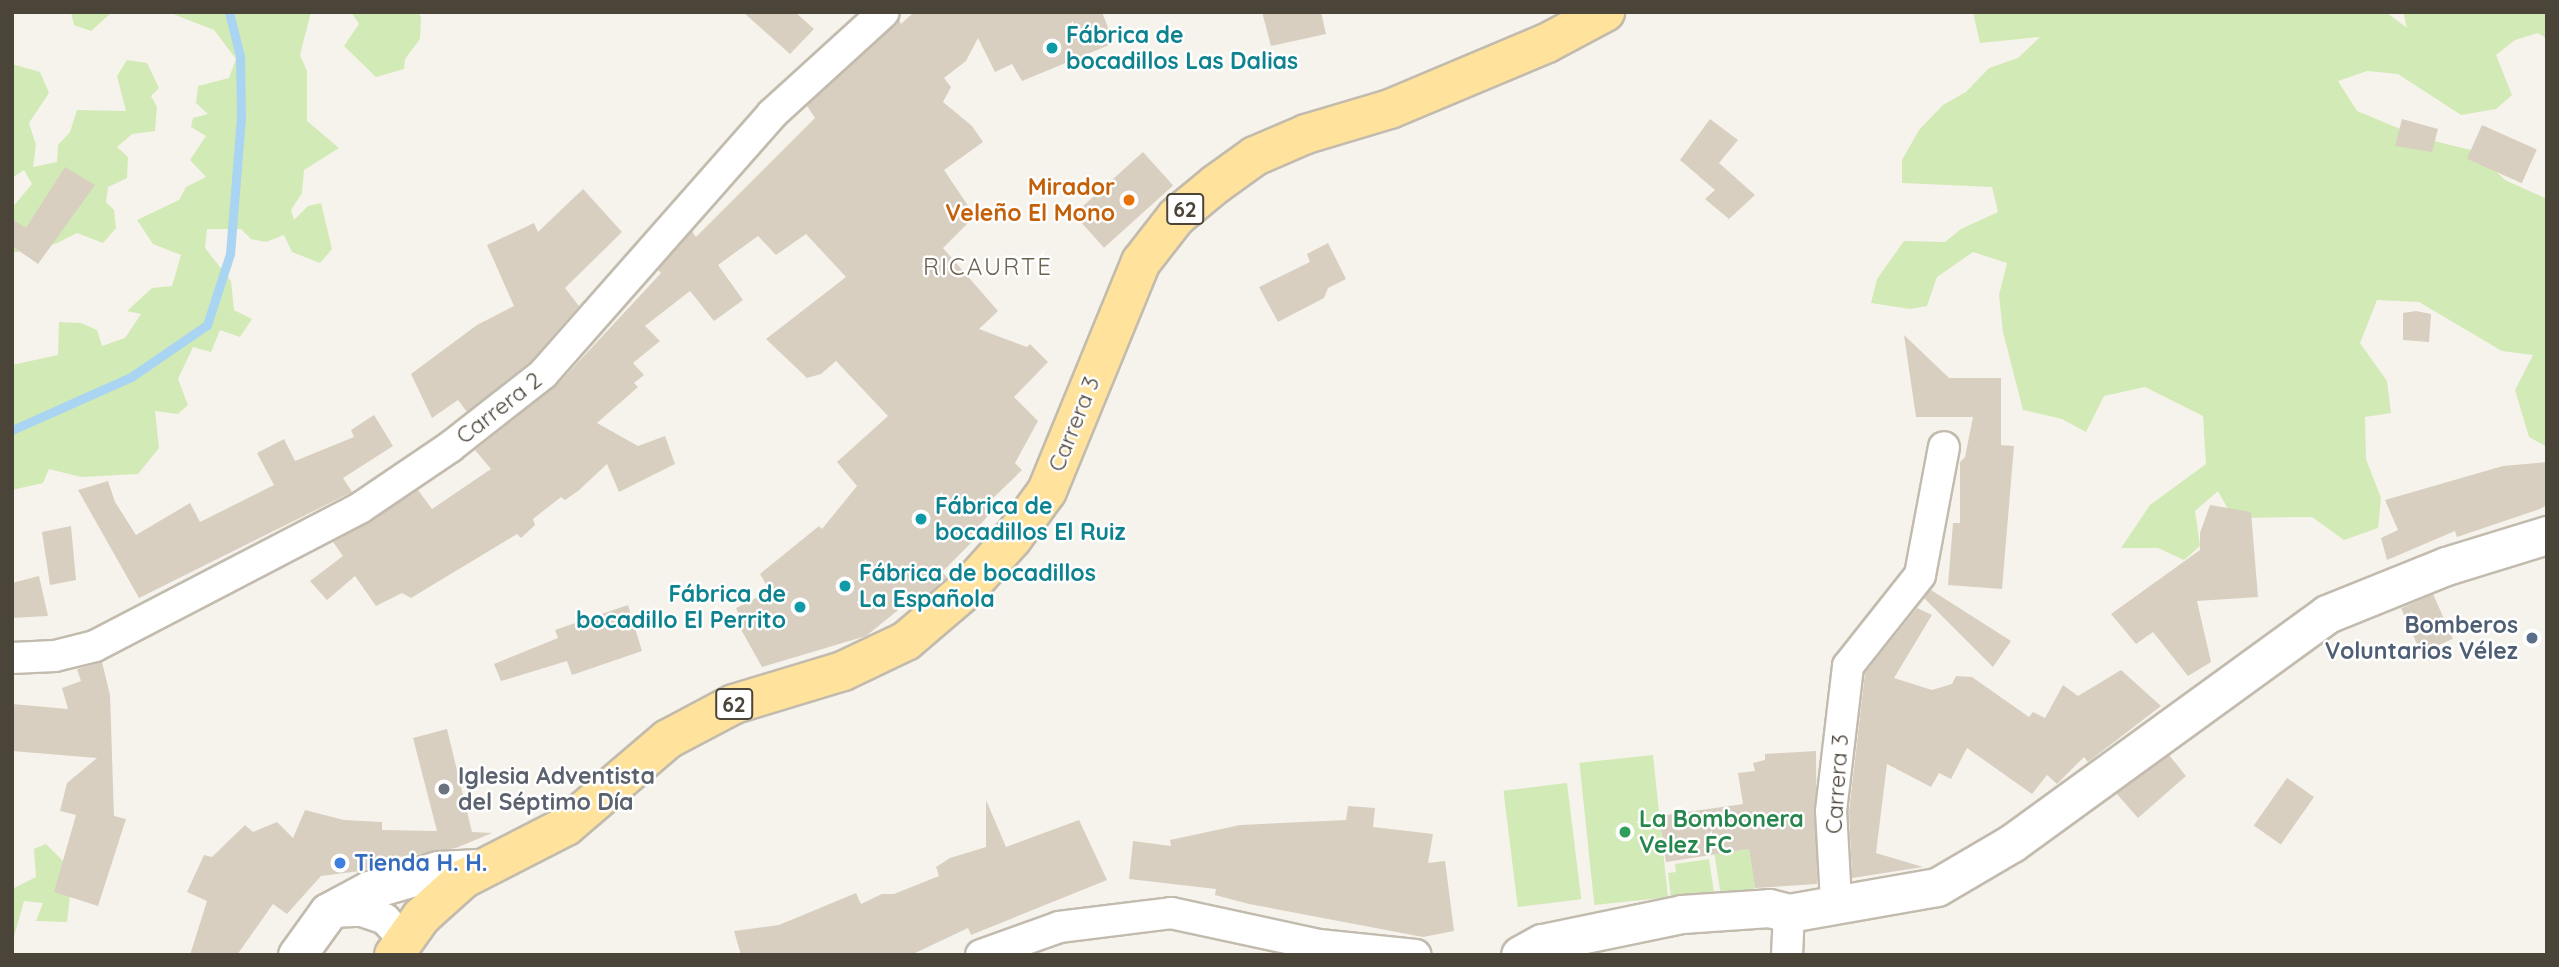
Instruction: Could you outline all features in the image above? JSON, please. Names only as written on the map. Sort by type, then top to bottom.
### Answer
[{"type":"main road","name":"Carrera 3","points":[[480,868],[566,826],[638,762],[700,720],[769,690],[844,671],[906,641],[968,588],[1012,540],[1047,491],[1141,262],[1176,217],[1216,184],[1255,156],[1306,134],[1390,108],[1547,43],[1605,12]]},
{"type":"main road","name":"62","points":[[399,947],[441,897],[480,868]]},
{"type":"street","name":"Carrera 2","points":[[12,658],[55,656],[95,646],[360,508],[450,447],[543,374],[772,114],[884,12]]},
{"type":"street","name":"Carrera 3","points":[[1836,902],[1831,811],[1848,666],[1920,575],[1944,447]]},
{"type":"street","points":[[1520,955],[1542,943],[1682,914],[1769,908],[1789,913],[1836,902],[1937,887],[2011,843],[2327,614],[2446,566],[2547,535]]},
{"type":"street","name":"Carrera 3","points":[[297,955],[328,912],[393,882],[438,870],[480,868]]},
{"type":"street","points":[[328,912],[362,911],[385,919],[399,947]]},
{"type":"street","points":[[981,955],[1059,927],[1171,913],[1319,945],[1415,955]]},
{"type":"street","points":[[1787,955],[1789,913]]},
{"type":"green space","points":[[71,12],[112,12],[91,31],[74,25]]},
{"type":"green space","points":[[168,12],[311,12],[300,55],[307,71],[307,121],[339,148],[304,170],[302,193],[291,210],[294,220],[308,206],[321,203],[332,249],[320,263],[292,252],[284,235],[266,242],[251,239],[241,229],[207,229],[205,248],[231,281],[234,310],[252,319],[240,337],[220,330],[211,352],[193,347],[178,379],[188,405],[178,414],[155,411],[159,448],[138,474],[81,477],[49,469],[43,483],[12,490],[12,365],[58,355],[59,322],[81,323],[97,330],[102,346],[125,338],[141,314],[127,311],[152,288],[172,286],[181,255],[153,244],[137,220],[179,200],[186,187],[206,177],[190,160],[206,136],[191,127],[193,118],[208,114],[196,103],[198,86],[229,78],[236,59],[214,30]]},
{"type":"green space","points":[[351,12],[417,12],[421,16],[420,39],[405,59],[404,69],[376,77],[344,46],[359,24]]},
{"type":"green space","points":[[1973,12],[2386,12],[2407,28],[2403,12],[2547,12],[2547,39],[2538,33],[2515,40],[2496,55],[2512,95],[2496,109],[2461,115],[2398,74],[2367,71],[2338,81],[2357,111],[2422,138],[2475,151],[2505,180],[2547,199],[2547,447],[2529,437],[2515,390],[2533,355],[2502,351],[2419,302],[2377,300],[2360,343],[2387,381],[2391,413],[2365,417],[2366,459],[2381,498],[2378,528],[2344,540],[2312,517],[2233,518],[2218,491],[2195,511],[2200,546],[2184,560],[2158,548],[2121,548],[2150,505],[2206,464],[2203,416],[2145,387],[2104,396],[2086,432],[2062,419],[2023,410],[2003,332],[1999,295],[2007,263],[1973,252],[1937,277],[1927,306],[1910,309],[1871,303],[1877,279],[1904,241],[1945,242],[1961,229],[1998,212],[1992,187],[1902,183],[1902,160],[1919,130],[1943,105],[1966,92],[1989,68],[2018,58],[2040,37],[1980,43]]},
{"type":"green space","points":[[127,60],[147,63],[159,88],[151,96],[157,107],[155,131],[132,134],[117,147],[128,157],[127,178],[108,187],[106,202],[114,210],[116,228],[103,243],[77,233],[55,244],[12,253],[12,208],[32,184],[24,170],[12,178],[12,64],[40,72],[49,93],[29,123],[36,145],[33,167],[57,162],[58,145],[70,132],[77,110],[126,111],[117,76]]},
{"type":"green space","name":"La Bombonera Velez FC","points":[[1653,755],[1668,897],[1594,905],[1579,763]]},
{"type":"green space","points":[[1567,783],[1581,899],[1518,907],[1503,791]]},
{"type":"green space","points":[[46,844],[73,871],[67,922],[36,921],[43,903],[24,901],[12,944],[12,889],[36,877],[34,849]]},
{"type":"green space","points":[[1749,849],[1755,889],[1721,894],[1714,854]]},
{"type":"green space","points":[[1709,859],[1714,893],[1671,898],[1668,873],[1676,872],[1675,864]]},
{"type":"building","points":[[743,12],[795,12],[814,29],[790,54]]},
{"type":"building","points":[[914,12],[1102,12],[1114,43],[1022,81],[1012,64],[995,72],[978,38],[966,61],[944,78],[951,87],[943,102],[972,126],[983,142],[944,170],[975,216],[943,248],[998,311],[979,329],[1027,347],[1030,344],[1048,362],[1014,397],[1038,421],[1015,463],[1022,470],[989,502],[995,508],[970,536],[974,540],[942,572],[947,577],[912,607],[907,603],[866,636],[762,667],[739,626],[743,624],[736,608],[770,591],[760,574],[819,526],[822,529],[857,486],[837,462],[888,416],[836,361],[821,374],[807,378],[766,339],[846,277],[806,234],[776,255],[758,236],[718,265],[743,300],[714,321],[690,291],[645,326],[660,341],[633,363],[644,375],[634,383],[638,387],[597,423],[638,446],[665,436],[675,464],[619,492],[607,464],[578,491],[565,500],[561,497],[533,519],[535,525],[521,538],[517,534],[411,598],[402,593],[376,606],[355,576],[327,600],[310,581],[343,556],[333,542],[418,490],[432,509],[491,469],[475,450],[556,386],[661,273],[658,270],[692,231],[696,237],[815,118],[807,106],[899,20],[901,24]]},
{"type":"building","points":[[1262,12],[1321,12],[1326,34],[1271,46]]},
{"type":"building","points":[[1710,119],[1738,140],[1719,163],[1755,195],[1729,219],[1705,199],[1715,190],[1680,160]]},
{"type":"building","points":[[2402,119],[2438,129],[2432,152],[2395,146]]},
{"type":"building","points":[[2482,125],[2537,149],[2522,183],[2467,159]]},
{"type":"building","points":[[1143,152],[1173,185],[1104,248],[1074,214]]},
{"type":"building","points":[[65,167],[95,185],[38,264],[12,246],[12,219],[26,228]]},
{"type":"building","points":[[583,189],[622,232],[565,288],[579,306],[531,361],[467,412],[458,400],[432,418],[411,374],[477,325],[514,306],[487,245],[534,223],[538,232]]},
{"type":"building","points":[[1328,243],[1346,279],[1328,288],[1324,298],[1278,322],[1259,287],[1310,262],[1307,254]]},
{"type":"building","points":[[2416,311],[2431,314],[2429,342],[2403,340],[2403,313]]},
{"type":"building","points":[[1904,335],[1949,378],[2001,378],[2001,445],[2014,446],[2002,589],[1948,585],[1953,523],[1960,523],[1960,462],[1965,457],[1973,417],[1916,417]]},
{"type":"building","points":[[374,415],[393,446],[343,478],[352,492],[139,598],[78,490],[108,481],[115,502],[136,535],[190,503],[200,522],[274,485],[257,453],[284,439],[295,461],[354,437],[351,430]]},
{"type":"building","points":[[2547,462],[2547,505],[2457,537],[2455,531],[2387,560],[2381,538],[2398,530],[2385,500],[2503,466]]},
{"type":"building","points":[[2210,505],[2251,512],[2258,597],[2197,601],[2211,662],[2188,676],[2153,632],[2136,644],[2111,614],[2200,550],[2200,533]]},
{"type":"building","points":[[71,526],[76,580],[50,585],[42,532]]},
{"type":"building","points":[[39,576],[48,616],[12,618],[12,583]]},
{"type":"building","points":[[1931,590],[2011,641],[1993,667],[1924,598]]},
{"type":"building","points":[[2433,594],[2453,639],[2421,653],[2401,608]]},
{"type":"building","points":[[628,605],[642,651],[572,675],[567,661],[501,681],[494,664],[558,638],[555,630]]},
{"type":"building","points":[[1917,608],[1932,615],[1894,678],[1932,690],[1952,684],[1956,676],[1972,677],[2029,717],[2033,712],[2045,718],[2063,685],[2078,696],[2121,670],[2161,706],[2088,762],[2084,757],[2057,784],[2047,775],[2032,794],[1967,748],[1951,779],[1939,773],[1931,787],[1887,764],[1876,853],[1923,867],[1852,878],[1849,812],[1865,673]]},
{"type":"building","points":[[102,662],[110,695],[114,816],[126,819],[98,906],[54,892],[76,815],[60,811],[67,783],[97,758],[12,751],[12,704],[68,709],[62,688],[81,681],[77,669]]},
{"type":"building","points":[[447,729],[472,832],[492,833],[456,848],[386,859],[386,863],[360,871],[321,876],[287,914],[273,904],[237,955],[190,955],[207,901],[187,892],[204,855],[212,857],[245,825],[253,832],[277,822],[293,838],[305,810],[344,820],[382,822],[382,830],[437,831],[413,738]]},
{"type":"building","points":[[1816,751],[1817,884],[1755,888],[1749,849],[1666,862],[1659,816],[1743,804],[1738,773],[1755,771],[1753,763],[1765,760],[1765,754]]},
{"type":"building","points":[[2169,755],[2186,776],[2138,818],[2116,793]]},
{"type":"building","points":[[2287,778],[2314,797],[2281,844],[2254,826]]},
{"type":"building","points":[[986,800],[1006,847],[1079,820],[1107,880],[971,935],[968,928],[911,955],[741,955],[734,931],[779,925],[856,893],[861,904],[882,894],[894,894],[939,876],[936,867],[950,858],[986,847]]},
{"type":"building","points":[[1348,806],[1375,808],[1373,827],[1433,834],[1428,863],[1445,861],[1454,931],[1423,937],[1249,904],[1215,895],[1216,889],[1129,879],[1133,841],[1171,846],[1170,840],[1240,825],[1346,820]]},
{"type":"waterway","points":[[12,430],[131,377],[207,325],[230,254],[241,118],[240,56],[229,12]]},
{"type":"place","name":"Fábrica de bocadillos Las Dalias","points":[[1052,48]]},
{"type":"place","name":"Mirador Veleño El Mono","points":[[1129,200]]},
{"type":"place","name":"Fábrica de bocadillos El Ruiz","points":[[921,519]]},
{"type":"place","name":"Fábrica de bocadillos La Española","points":[[845,586]]},
{"type":"place","name":"Fábrica de bocadillo El Perrito","points":[[800,607]]},
{"type":"place","name":"Bomberos Voluntarios Vélez","points":[[2532,638]]},
{"type":"place","name":"Iglesia Adventista del Séptimo Día","points":[[444,789]]},
{"type":"place","name":"La Bombonera Velez FC","points":[[1625,832]]},
{"type":"place","name":"Tienda H. H.","points":[[340,863]]},
{"type":"district","name":"RICAURTE","points":[[988,267]]}]
